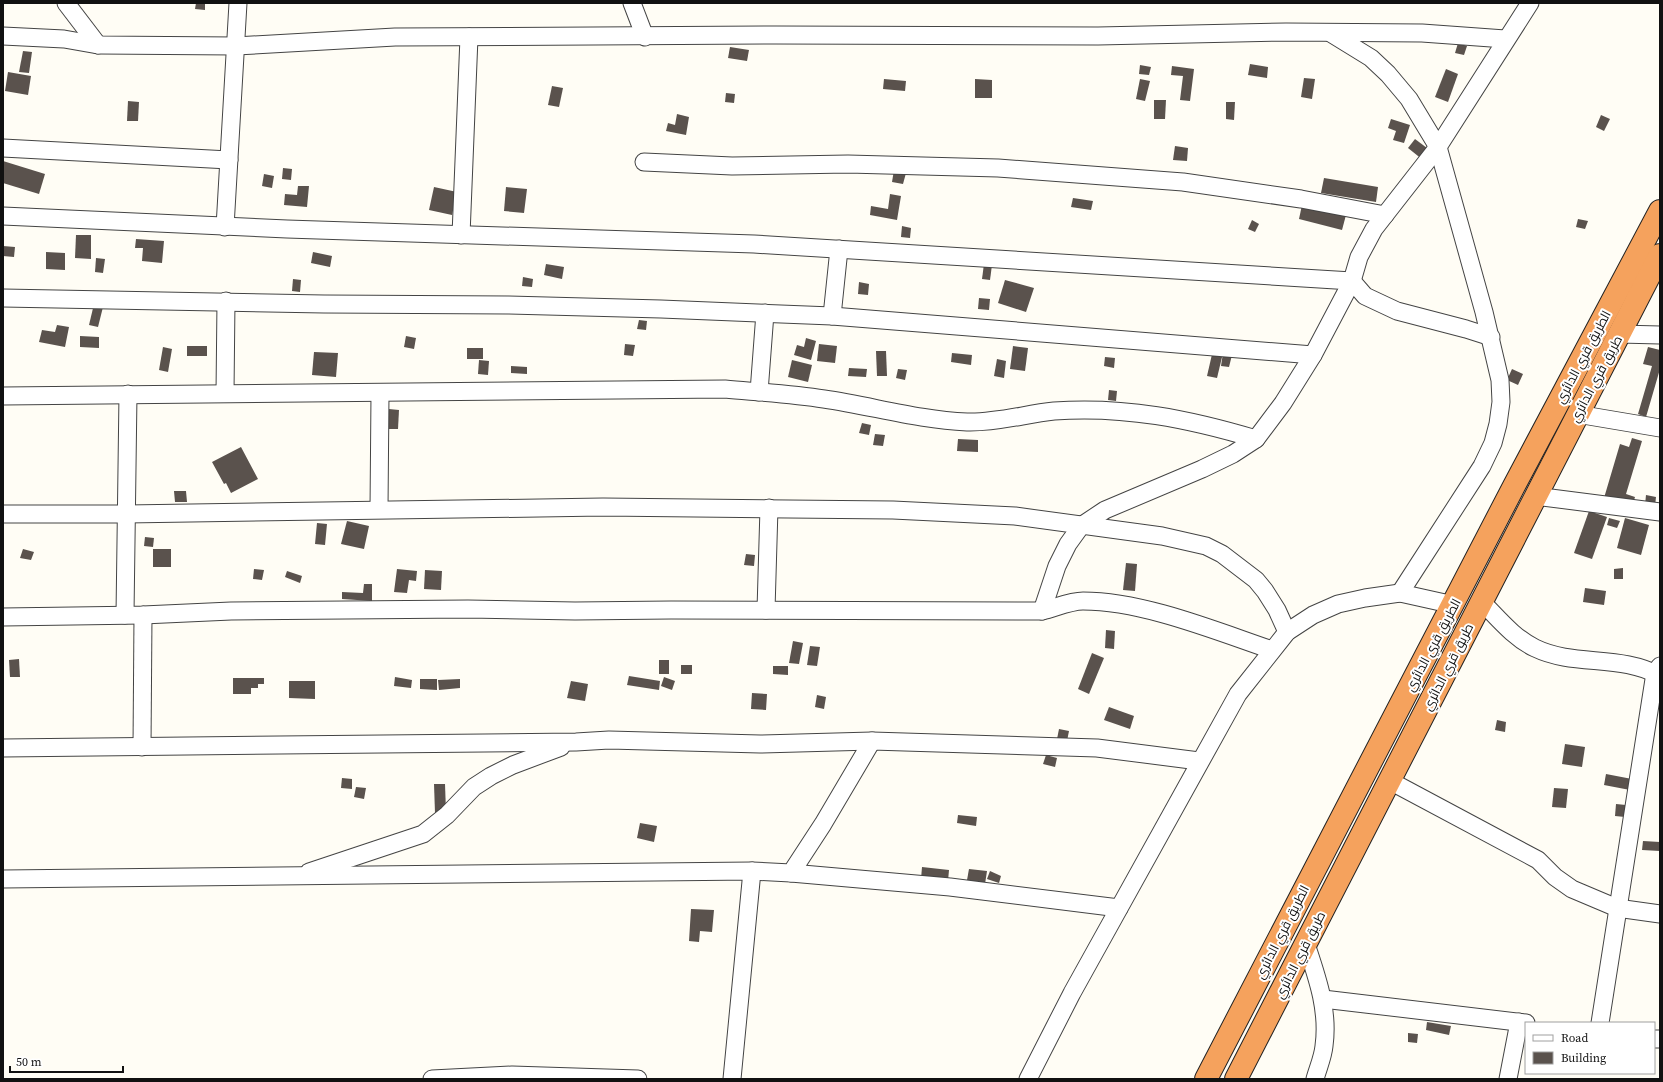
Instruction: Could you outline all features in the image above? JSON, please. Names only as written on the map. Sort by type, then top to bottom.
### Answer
[{"type":"highway","name":"الطريق قري الدائري","points":[[1206,1079],[1454,605],[1514,486],[1660,211]]},
{"type":"highway","name":"طريق قري الدائري","points":[[1236,1079],[1660,255]]},
{"type":"street","points":[[66,3],[98,45]]},
{"type":"street","points":[[225,227],[238,3]]},
{"type":"street","points":[[632,3],[645,37]]},
{"type":"street","points":[[1042,611],[1056,566],[1068,544],[1082,526],[1106,510],[1202,469],[1233,454],[1256,439],[1283,403],[1313,355],[1352,281],[1359,257],[1366,243],[1385,215],[1438,147],[1505,39],[1530,3]]},
{"type":"street","points":[[3,36],[76,40],[98,45],[236,46],[395,37],[645,37],[776,35],[1098,36],[1286,32],[1422,33],[1505,39]]},
{"type":"street","points":[[1330,33],[1349,43],[1371,58],[1388,74],[1409,99],[1438,147],[1490,337],[1500,380],[1498,424],[1494,443],[1482,466],[1400,593]]},
{"type":"street","points":[[461,235],[469,37]]},
{"type":"street","points":[[3,148],[229,160]]},
{"type":"street","points":[[644,162],[732,166],[855,164],[998,168],[1190,183],[1301,199],[1385,215]]},
{"type":"street","points":[[3,216],[225,227],[634,240],[839,249],[1352,281],[1365,296],[1397,311],[1466,329],[1490,337]]},
{"type":"street","points":[[832,316],[839,249]]},
{"type":"street","points":[[3,298],[324,304],[525,305],[765,313],[832,316],[1313,355]]},
{"type":"street","points":[[225,393],[226,301]]},
{"type":"street","points":[[759,392],[765,313]]},
{"type":"street","points":[[1619,334],[1660,335]]},
{"type":"street","points":[[3,396],[225,393],[380,394],[679,389],[759,392],[824,399],[928,418],[968,422],[1007,419],[1054,411],[1125,410],[1189,421],[1256,439]]},
{"type":"street","points":[[125,615],[128,394]]},
{"type":"street","points":[[379,509],[380,394]]},
{"type":"street","points":[[1577,414],[1660,428]]},
{"type":"street","points":[[1535,496],[1660,512]]},
{"type":"street","points":[[3,514],[126,514],[603,506],[769,508],[974,513],[1015,516],[1189,542],[1222,554],[1241,567],[1261,585],[1277,610],[1287,632]]},
{"type":"street","points":[[766,610],[769,508]]},
{"type":"street","points":[[1028,1079],[1199,761],[1238,694],[1287,632],[1313,614],[1338,604],[1400,593],[1454,605]]},
{"type":"street","points":[[3,617],[143,615],[231,610],[452,609],[575,611],[1042,611],[1082,601],[1114,604],[1195,623],[1272,650]]},
{"type":"street","points":[[1482,602],[1510,631],[1535,648],[1563,656],[1629,664],[1658,672],[1617,908],[1600,1022]]},
{"type":"street","points":[[142,747],[143,615]]},
{"type":"street","points":[[3,748],[576,742],[609,740],[760,744],[872,741],[1097,748],[1199,761]]},
{"type":"street","points":[[791,873],[823,824],[872,741]]},
{"type":"street","points":[[294,877],[423,834],[447,815],[474,788],[491,776],[513,764],[576,742]]},
{"type":"street","points":[[1390,782],[1538,860],[1555,877],[1572,889],[1617,908],[1660,914]]},
{"type":"street","points":[[3,879],[752,871],[950,887],[1119,908]]},
{"type":"street","points":[[732,1079],[752,871]]},
{"type":"street","points":[[1306,944],[1323,998],[1325,1028],[1324,1047],[1316,1079]]},
{"type":"street","points":[[1323,998],[1523,1023],[1508,1079]]},
{"type":"street","points":[[432,1079],[512,1075],[638,1079]]},
{"type":"building","points":[[196,3],[205,3],[205,10],[195,9]]},
{"type":"building","points":[[1458,43],[1467,46],[1464,55],[1455,53]]},
{"type":"building","points":[[730,47],[749,50],[747,61],[728,58]]},
{"type":"building","points":[[23,51],[32,52],[29,73],[19,72]]},
{"type":"building","points":[[1250,64],[1268,67],[1267,78],[1248,75]]},
{"type":"building","points":[[1140,65],[1151,67],[1149,75],[1139,74]]},
{"type":"building","points":[[1172,66],[1194,69],[1190,101],[1180,100],[1183,76],[1171,75]]},
{"type":"building","points":[[1446,69],[1458,74],[1448,102],[1435,97]]},
{"type":"building","points":[[8,72],[31,76],[28,95],[5,91]]},
{"type":"building","points":[[1304,78],[1315,79],[1312,99],[1301,97]]},
{"type":"building","points":[[884,79],[906,81],[905,91],[883,89]]},
{"type":"building","points":[[975,79],[992,80],[992,98],[975,98]]},
{"type":"building","points":[[1140,79],[1150,81],[1145,101],[1136,99]]},
{"type":"building","points":[[552,86],[563,88],[559,107],[548,105]]},
{"type":"building","points":[[726,93],[735,94],[734,103],[725,102]]},
{"type":"building","points":[[1154,100],[1166,100],[1165,119],[1154,119]]},
{"type":"building","points":[[128,101],[139,102],[138,121],[127,121]]},
{"type":"building","points":[[1226,102],[1235,102],[1234,120],[1226,119]]},
{"type":"building","points":[[677,114],[689,117],[686,135],[666,131],[668,123],[675,125]]},
{"type":"building","points":[[1601,115],[1610,119],[1604,131],[1596,127]]},
{"type":"building","points":[[1391,119],[1410,125],[1404,143],[1393,140],[1396,131],[1388,128]]},
{"type":"building","points":[[1415,139],[1431,151],[1423,160],[1408,148]]},
{"type":"building","points":[[1175,146],[1188,148],[1187,161],[1173,160]]},
{"type":"building","points":[[3,161],[45,174],[39,194],[3,183]]},
{"type":"building","points":[[283,168],[292,169],[291,180],[282,179]]},
{"type":"building","points":[[894,170],[906,173],[903,184],[892,182]]},
{"type":"building","points":[[264,174],[274,176],[272,188],[262,186]]},
{"type":"building","points":[[1324,178],[1378,187],[1376,202],[1321,193]]},
{"type":"building","points":[[298,186],[309,186],[307,207],[284,205],[285,194],[297,195]]},
{"type":"building","points":[[434,187],[457,192],[452,215],[429,210]]},
{"type":"building","points":[[506,187],[527,189],[524,213],[504,211]]},
{"type":"building","points":[[890,194],[901,196],[897,220],[870,215],[871,206],[888,209]]},
{"type":"building","points":[[1073,198],[1093,201],[1091,210],[1071,207]]},
{"type":"building","points":[[1302,205],[1346,215],[1342,230],[1299,219]]},
{"type":"building","points":[[1578,219],[1588,221],[1585,229],[1576,227]]},
{"type":"building","points":[[1252,220],[1259,224],[1255,232],[1248,229]]},
{"type":"building","points":[[902,226],[911,228],[910,238],[901,237]]},
{"type":"building","points":[[76,235],[91,235],[91,259],[75,258]]},
{"type":"building","points":[[136,239],[164,241],[162,263],[142,261],[143,248],[135,248]]},
{"type":"building","points":[[3,246],[15,247],[14,257],[3,256]]},
{"type":"building","points":[[46,252],[65,253],[65,270],[46,269]]},
{"type":"building","points":[[313,252],[332,256],[330,267],[311,263]]},
{"type":"building","points":[[96,258],[105,259],[103,273],[95,272]]},
{"type":"building","points":[[546,264],[564,267],[562,279],[544,275]]},
{"type":"building","points":[[984,264],[992,265],[990,280],[982,279]]},
{"type":"building","points":[[523,277],[533,279],[532,287],[522,286]]},
{"type":"building","points":[[293,279],[301,280],[300,292],[292,291]]},
{"type":"building","points":[[1005,280],[1034,288],[1026,312],[998,303]]},
{"type":"building","points":[[859,282],[869,284],[868,295],[858,294]]},
{"type":"building","points":[[979,298],[990,299],[989,310],[978,309]]},
{"type":"building","points":[[94,304],[103,307],[98,327],[89,325]]},
{"type":"building","points":[[639,320],[647,321],[646,330],[637,329]]},
{"type":"building","points":[[57,325],[69,327],[65,347],[39,342],[42,330],[55,332]]},
{"type":"building","points":[[80,336],[99,337],[99,348],[80,347]]},
{"type":"building","points":[[406,336],[416,338],[414,349],[404,347]]},
{"type":"building","points":[[806,338],[816,341],[811,360],[794,355],[797,345],[804,347]]},
{"type":"building","points":[[625,344],[635,345],[633,356],[624,355]]},
{"type":"building","points":[[819,344],[837,346],[835,363],[817,361]]},
{"type":"building","points":[[187,346],[207,346],[207,356],[187,356]]},
{"type":"building","points":[[1013,346],[1028,348],[1025,371],[1010,369]]},
{"type":"building","points":[[163,347],[172,349],[168,372],[159,370]]},
{"type":"building","points":[[1648,347],[1660,350],[1660,369],[1646,417],[1638,414],[1652,366],[1643,364]]},
{"type":"building","points":[[467,348],[483,348],[483,359],[467,359]]},
{"type":"building","points":[[1213,350],[1223,353],[1217,378],[1207,376]]},
{"type":"building","points":[[876,351],[886,351],[887,376],[877,376]]},
{"type":"building","points":[[314,352],[338,353],[336,377],[312,375]]},
{"type":"building","points":[[952,353],[972,355],[971,365],[951,362]]},
{"type":"building","points":[[1223,353],[1232,355],[1229,367],[1221,366]]},
{"type":"building","points":[[1105,357],[1115,358],[1114,368],[1104,366]]},
{"type":"building","points":[[997,359],[1006,361],[1004,378],[994,376]]},
{"type":"building","points":[[479,360],[489,361],[488,375],[478,374]]},
{"type":"building","points":[[792,360],[812,365],[808,382],[788,377]]},
{"type":"building","points":[[511,366],[527,367],[527,374],[511,373]]},
{"type":"building","points":[[849,368],[867,369],[866,377],[848,376]]},
{"type":"building","points":[[898,369],[907,370],[905,380],[896,378]]},
{"type":"building","points":[[1512,369],[1523,374],[1518,385],[1507,380]]},
{"type":"building","points":[[1109,390],[1117,391],[1116,401],[1108,400]]},
{"type":"building","points":[[389,409],[399,410],[398,429],[388,429]]},
{"type":"building","points":[[862,423],[871,425],[869,435],[859,433]]},
{"type":"building","points":[[875,434],[885,435],[883,446],[873,445]]},
{"type":"building","points":[[1632,438],[1642,441],[1626,494],[1635,497],[1632,507],[1604,498],[1620,444],[1629,447]]},
{"type":"building","points":[[958,439],[978,440],[978,452],[957,451]]},
{"type":"building","points":[[241,447],[258,479],[231,493],[226,483],[224,484],[212,462]]},
{"type":"building","points":[[174,491],[186,491],[187,502],[175,502]]},
{"type":"building","points":[[1646,495],[1656,497],[1655,506],[1645,505]]},
{"type":"building","points":[[1589,511],[1607,517],[1592,559],[1574,553]]},
{"type":"building","points":[[1609,518],[1620,521],[1617,528],[1607,525]]},
{"type":"building","points":[[1625,518],[1649,525],[1641,555],[1617,548]]},
{"type":"building","points":[[347,521],[369,526],[364,549],[341,544]]},
{"type":"building","points":[[317,523],[327,524],[325,545],[315,544]]},
{"type":"building","points":[[145,537],[154,538],[153,547],[144,546]]},
{"type":"building","points":[[23,549],[34,552],[31,560],[20,558]]},
{"type":"building","points":[[153,549],[171,549],[171,567],[153,567]]},
{"type":"building","points":[[746,554],[755,555],[754,566],[744,565]]},
{"type":"building","points":[[1126,563],[1137,564],[1135,591],[1123,590]]},
{"type":"building","points":[[1623,568],[1623,579],[1614,579],[1614,569]]},
{"type":"building","points":[[254,569],[264,570],[262,580],[253,579]]},
{"type":"building","points":[[397,569],[417,571],[416,581],[409,580],[407,593],[394,592]]},
{"type":"building","points":[[425,570],[442,571],[441,590],[424,589]]},
{"type":"building","points":[[287,571],[302,576],[300,583],[285,577]]},
{"type":"building","points":[[364,584],[372,584],[372,601],[342,599],[342,592],[363,593]]},
{"type":"building","points":[[1585,588],[1606,591],[1604,605],[1583,602]]},
{"type":"building","points":[[1106,630],[1115,631],[1114,649],[1105,648]]},
{"type":"building","points":[[793,641],[803,643],[799,664],[789,663]]},
{"type":"building","points":[[810,646],[820,647],[817,666],[807,665]]},
{"type":"building","points":[[1092,653],[1104,658],[1089,694],[1078,689]]},
{"type":"building","points":[[19,659],[20,677],[10,677],[9,660]]},
{"type":"building","points":[[659,660],[669,660],[669,674],[659,674]]},
{"type":"building","points":[[681,665],[692,665],[692,674],[681,674]]},
{"type":"building","points":[[773,666],[788,666],[788,675],[773,674]]},
{"type":"building","points":[[629,676],[660,681],[659,690],[627,685]]},
{"type":"building","points":[[395,677],[412,680],[411,688],[394,686]]},
{"type":"building","points":[[664,677],[675,681],[672,690],[661,686]]},
{"type":"building","points":[[233,678],[264,678],[264,684],[258,684],[258,688],[251,688],[251,694],[233,694]]},
{"type":"building","points":[[420,679],[437,679],[437,690],[420,689]]},
{"type":"building","points":[[460,679],[460,688],[439,690],[438,680]]},
{"type":"building","points":[[289,681],[315,681],[315,699],[289,698]]},
{"type":"building","points":[[571,681],[588,684],[585,701],[567,698]]},
{"type":"building","points":[[752,693],[767,694],[766,710],[751,709]]},
{"type":"building","points":[[817,695],[826,697],[824,709],[815,707]]},
{"type":"building","points":[[1109,707],[1134,716],[1130,729],[1104,720]]},
{"type":"building","points":[[1497,720],[1506,722],[1505,732],[1495,730]]},
{"type":"building","points":[[1059,729],[1069,731],[1067,741],[1057,739]]},
{"type":"building","points":[[1565,744],[1585,747],[1582,767],[1562,764]]},
{"type":"building","points":[[1046,755],[1057,758],[1055,767],[1043,764]]},
{"type":"building","points":[[1606,774],[1632,779],[1630,790],[1604,785]]},
{"type":"building","points":[[342,778],[352,779],[352,789],[341,788]]},
{"type":"building","points":[[434,784],[445,784],[446,812],[435,813]]},
{"type":"building","points":[[356,787],[366,788],[364,799],[354,797]]},
{"type":"building","points":[[1554,788],[1568,789],[1566,808],[1552,807]]},
{"type":"building","points":[[1616,804],[1626,805],[1625,817],[1615,816]]},
{"type":"building","points":[[958,815],[977,817],[976,826],[957,823]]},
{"type":"building","points":[[640,823],[657,826],[654,842],[637,838]]},
{"type":"building","points":[[1643,841],[1660,842],[1660,851],[1642,850]]},
{"type":"building","points":[[922,867],[949,870],[948,881],[921,879]]},
{"type":"building","points":[[969,869],[987,871],[985,884],[967,880]]},
{"type":"building","points":[[990,871],[1001,876],[999,883],[987,879]]},
{"type":"building","points":[[691,909],[714,910],[712,932],[700,931],[699,942],[689,941]]},
{"type":"building","points":[[1427,1022],[1451,1026],[1449,1035],[1426,1030]]},
{"type":"building","points":[[1408,1033],[1418,1034],[1417,1043],[1408,1042]]}]
